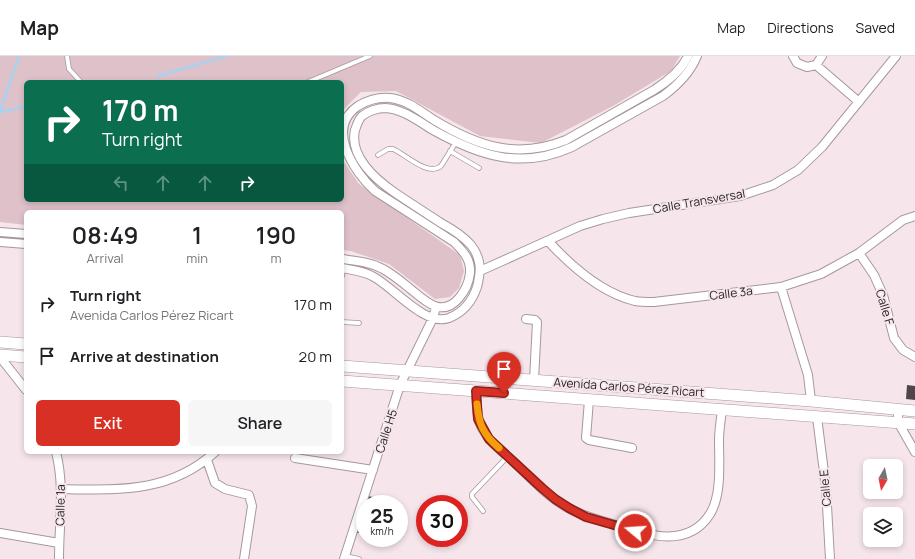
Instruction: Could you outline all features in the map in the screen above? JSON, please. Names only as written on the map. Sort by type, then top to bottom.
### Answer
[{"type":"main road","points":[[0,342],[24,344]]},
{"type":"main road","points":[[0,356],[24,357]]},
{"type":"main road","name":"Avenida Carlos Pérez Ricart","points":[[344,366],[811,401],[915,411]]},
{"type":"main road","name":"Avenida Carlos Pérez Ricart","points":[[344,381],[915,424]]},
{"type":"street","points":[[344,125],[348,115],[366,101],[378,98],[390,98],[411,105],[444,126],[479,141],[506,149],[534,150],[566,140],[665,83],[677,72],[688,56]]},
{"type":"street","points":[[344,271],[373,276],[415,308],[433,318],[447,318],[463,311],[474,297],[480,271],[479,262],[472,247],[456,232],[380,182],[371,173],[358,152],[354,142],[357,124],[360,118],[366,113],[383,108],[397,110],[456,142],[502,158],[528,160],[544,157],[572,147],[672,90],[684,78],[697,56]]},
{"type":"street","points":[[793,56],[798,64],[812,67],[820,61],[822,56]]},
{"type":"street","name":"Calle Transversal","points":[[480,271],[580,226],[603,219],[629,213],[740,196],[773,185],[798,170],[822,147],[896,56]]},
{"type":"street","points":[[816,65],[858,102]]},
{"type":"street","points":[[665,83],[672,90]]},
{"type":"street","points":[[344,140],[349,157],[362,176],[375,191],[454,242],[464,251],[469,260],[470,272],[468,284],[456,302],[448,306],[436,307],[426,303],[384,269],[374,264],[362,261],[344,259]]},
{"type":"street","name":"Calle 3a","points":[[548,241],[564,259],[585,276],[620,296],[635,301],[654,302],[781,287],[821,274],[858,254],[904,220],[915,216]]},
{"type":"street","points":[[0,232],[24,234]]},
{"type":"street","points":[[0,242],[24,244]]},
{"type":"street","points":[[464,251],[472,247]]},
{"type":"street","name":"Calle F","points":[[858,254],[874,275],[880,288],[894,338],[903,350],[915,357]]},
{"type":"street","points":[[781,287],[808,375],[811,401]]},
{"type":"street","name":"Calle H5","points":[[344,557],[400,385],[433,318],[436,307]]},
{"type":"street","points":[[526,319],[535,320],[538,322],[534,380]]},
{"type":"street","points":[[0,356],[24,387]]},
{"type":"street","points":[[476,391],[478,419],[482,429],[489,439],[555,499],[586,517],[648,536],[666,538],[680,536],[691,531],[701,524],[710,514],[715,501],[719,478],[719,433],[722,410]]},
{"type":"street","points":[[588,400],[586,438],[589,440],[632,448]]},
{"type":"street","points":[[898,409],[898,422],[915,452]]},
{"type":"street","name":"Calle E","points":[[817,417],[826,488],[830,559]]},
{"type":"street","name":"Calle 1a","points":[[56,454],[59,464],[61,489],[59,559]]},
{"type":"street","points":[[61,489],[102,490],[144,486],[176,478],[192,471],[213,454]]},
{"type":"street","points":[[295,458],[373,470]]},
{"type":"street","points":[[207,460],[214,483],[225,489],[249,495],[251,500],[252,506],[244,559]]},
{"type":"street","points":[[0,533],[59,543]]},
{"type":"lane","points":[[67,56],[69,69],[79,80]]},
{"type":"lane","points":[[313,80],[370,56]]},
{"type":"lane","points":[[378,155],[393,149],[420,166],[432,170],[438,169],[456,142]]},
{"type":"lane","points":[[450,151],[479,168]]},
{"type":"lane","points":[[344,322],[359,323]]},
{"type":"lane","points":[[483,511],[472,497],[472,494],[508,456]]},
{"type":"lane","points":[[344,557],[359,559]]},
{"type":"shaded area","points":[[0,56],[680,56],[671,71],[613,106],[541,143],[480,136],[396,91],[361,92],[344,109],[344,80],[24,80],[24,202],[344,202],[344,162],[359,184],[460,255],[464,271],[459,288],[450,297],[435,299],[389,264],[351,251],[344,250],[344,210],[24,210],[24,225],[0,222]]},
{"type":"building","points":[[907,385],[915,386],[915,400],[906,399]]},
{"type":"waterway","points":[[0,112],[19,56]]},
{"type":"waterway","points":[[157,76],[227,56]]},
{"type":"waterway","points":[[1,112],[24,106]]},
{"type":"slow traffic","points":[[477,404],[478,419],[482,429],[489,439],[499,448]]},
{"type":"route","points":[[504,393],[476,391],[478,419],[482,429],[489,439],[542,488],[569,508],[586,517],[635,531]]}]
